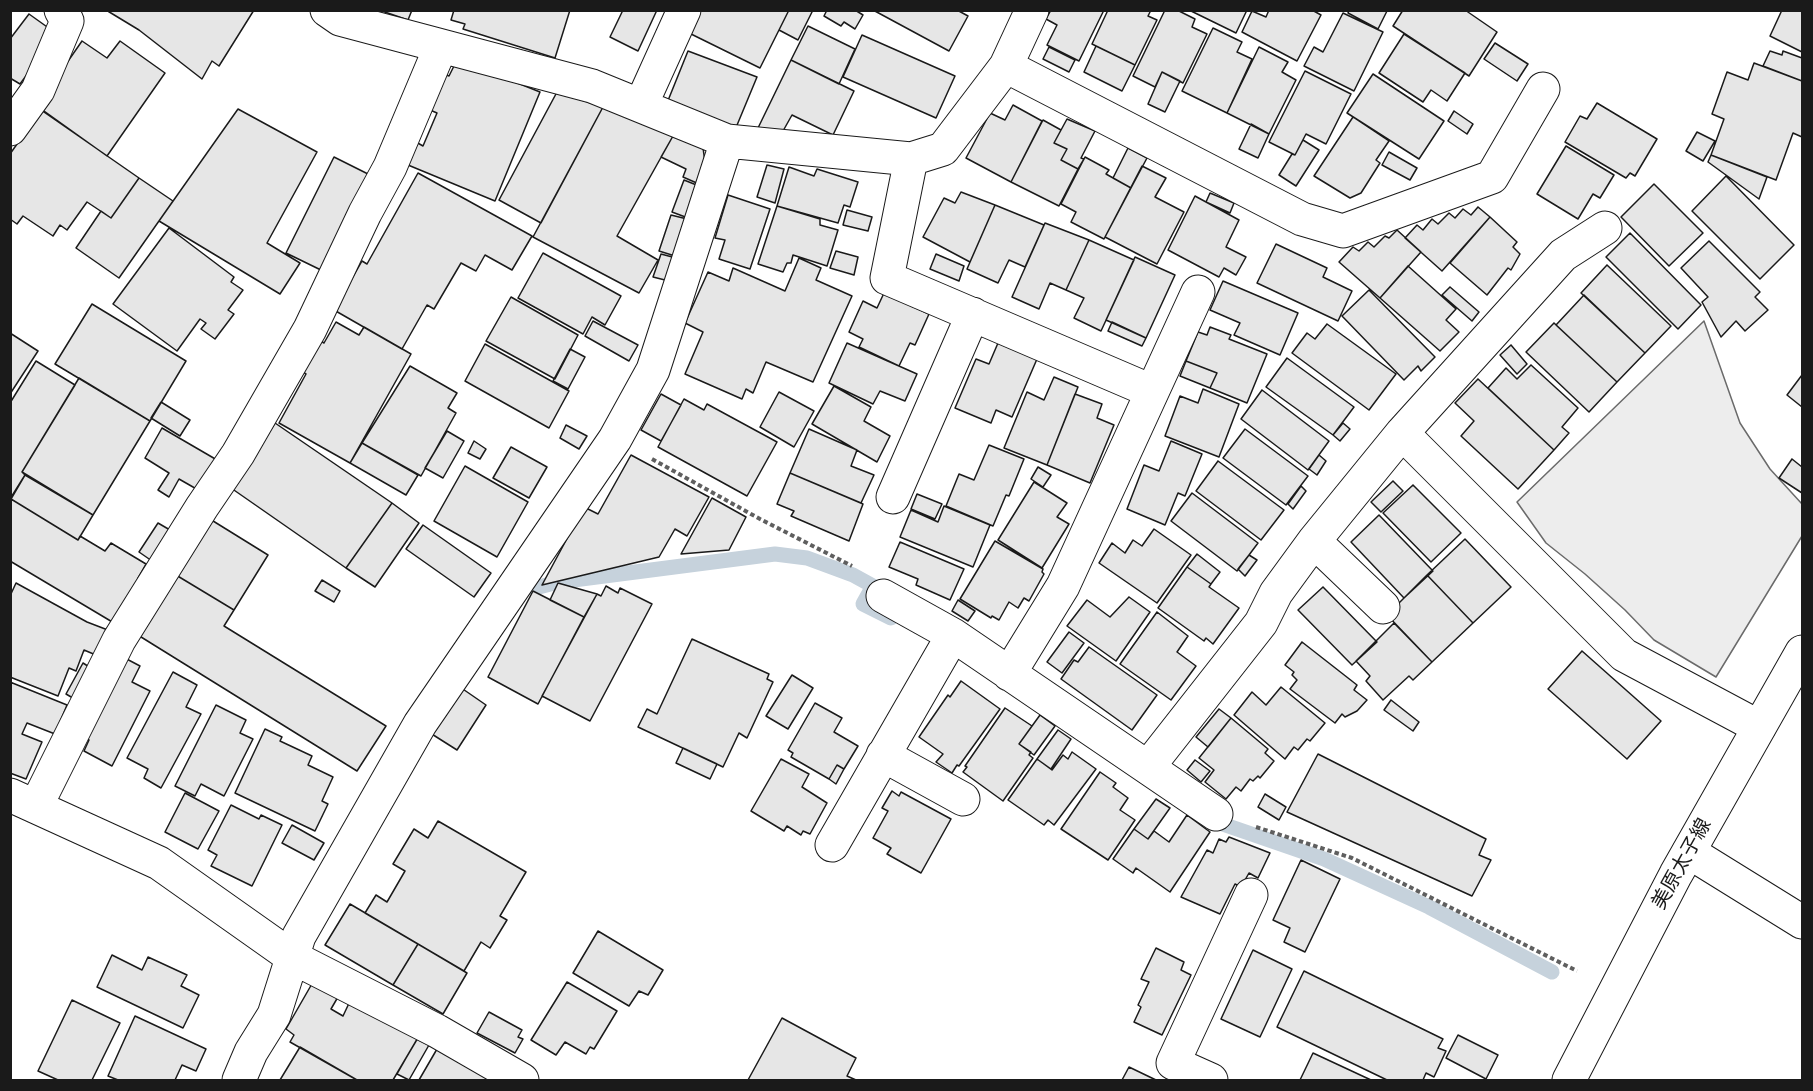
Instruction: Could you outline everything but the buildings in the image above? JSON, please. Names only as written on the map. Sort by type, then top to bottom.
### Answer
[{"type":"street","points":[[10,129],[38,90],[67,21],[62,10]]},
{"type":"street","points":[[327,10],[340,19],[592,87],[726,141],[911,159],[943,148],[1006,66],[1032,10]]},
{"type":"street","points":[[641,105],[684,10]]},
{"type":"street","points":[[441,46],[390,167],[365,213],[310,329],[238,454],[119,640],[23,801],[159,863],[292,957],[437,1031],[522,1080]]},
{"type":"street","points":[[1006,66],[1302,219],[1343,231],[1492,177],[1543,89]]},
{"type":"street","points":[[239,1080],[250,1052],[274,1015],[299,936],[420,724],[615,439],[653,370],[726,141]]},
{"type":"street","points":[[911,159],[886,278],[1151,391]]},
{"type":"street","points":[[1148,767],[1261,622],[1276,593],[1314,541],[1402,434],[1563,255],[1605,228]]},
{"type":"street","points":[[1009,674],[1063,586],[1198,292]]},
{"type":"street","points":[[893,497],[973,314]]},
{"type":"street","points":[[1402,434],[1624,655],[1759,727]]},
{"type":"street","points":[[1314,541],[1383,607]]},
{"type":"street","points":[[883,596],[953,635],[1216,814]]},
{"type":"street","points":[[832,845],[953,635]]},
{"type":"street","name":"美原太子線","points":[[1569,1080],[1689,852],[1803,652]]},
{"type":"street","points":[[883,755],[963,799]]},
{"type":"street","points":[[1689,852],[1803,922]]},
{"type":"street","points":[[1211,1080],[1173,1063],[1251,895]]},
{"type":"path","points":[[615,439],[760,519],[881,580],[883,596]]},
{"type":"path","points":[[1216,814],[1352,858],[1571,970],[1620,981]]},
{"type":"shaded area","points":[[1704,321],[1740,423],[1770,469],[1802,504],[1802,536],[1716,677],[1654,640],[1585,574],[1546,543],[1517,502]]},
{"type":"waterway","points":[[535,588],[558,582],[775,554],[807,558],[853,575],[873,586],[863,604],[891,618]]},
{"type":"waterway","points":[[1208,819],[1324,859],[1429,907],[1552,972]]}]
